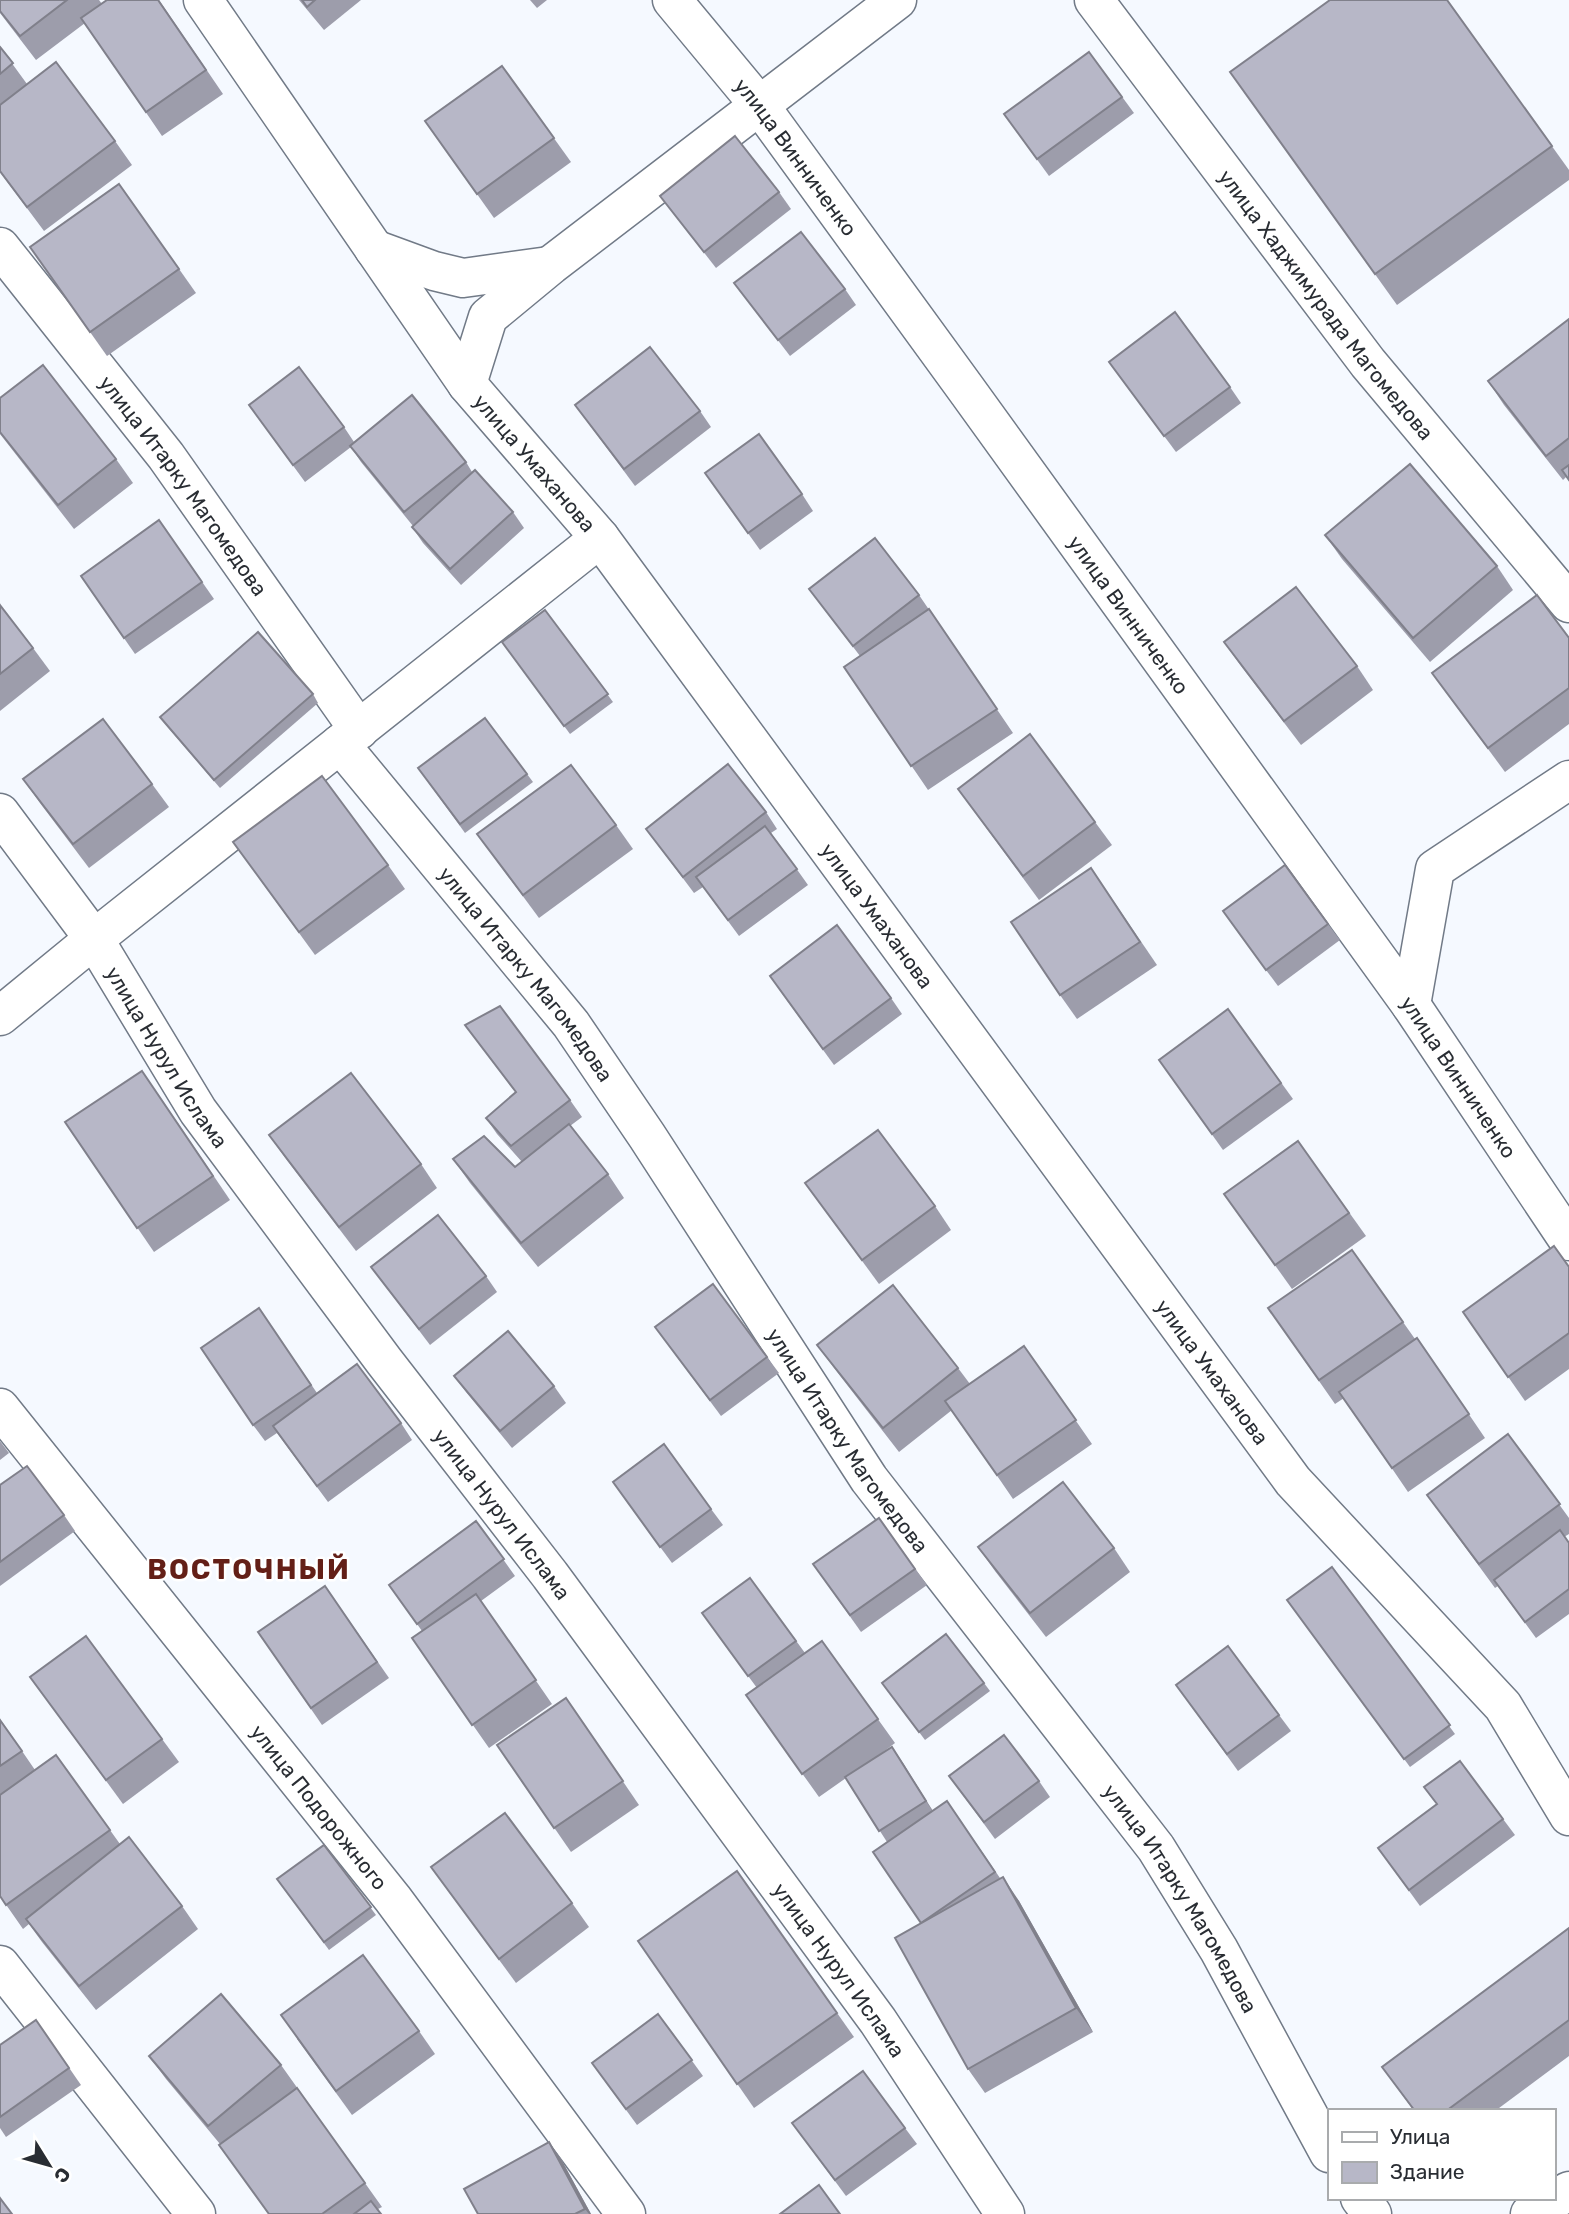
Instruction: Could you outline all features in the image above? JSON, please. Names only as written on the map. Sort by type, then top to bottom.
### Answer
[{"type":"street","name":"улица Умаханова","points":[[203,0],[467,384],[600,538],[1293,1481],[1503,1706],[1569,1816]]},
{"type":"street","name":"улица Винниченко","points":[[672,0],[760,106],[1411,1005],[1569,1241]]},
{"type":"street","points":[[467,384],[488,317],[551,265],[897,0]]},
{"type":"street","name":"улица Хаджимурада Магомедова","points":[[1094,0],[1368,363],[1569,603]]},
{"type":"street","name":"улица Итарку Магомедова","points":[[0,247],[166,456],[350,737],[571,1024],[647,1136],[869,1479],[1156,1848],[1219,1950],[1328,2151]]},
{"type":"street","points":[[374,249],[434,271],[463,278],[551,265]]},
{"type":"street","points":[[0,1017],[94,939],[600,538]]},
{"type":"street","points":[[1411,1005],[1435,869],[1569,780]]},
{"type":"street","name":"улица Нурул Ислама","points":[[0,813],[94,939],[198,1111],[393,1372],[550,1575],[878,2021],[1005,2214]]},
{"type":"street","name":"улица Подорожного","points":[[0,1408],[393,1899],[626,2214]]},
{"type":"street","points":[[0,1965],[196,2214]]},
{"type":"street","points":[[1530,2214],[1554,2200]]},
{"type":"building","points":[[0,0],[67,0],[20,36],[0,11]]},
{"type":"building","points":[[107,0],[158,0],[206,70],[146,112],[81,18]]},
{"type":"building","points":[[302,0],[315,0],[307,7]]},
{"type":"building","points":[[1330,0],[1447,0],[1552,146],[1375,274],[1230,72]]},
{"type":"building","points":[[0,47],[13,63],[0,74]]},
{"type":"building","points":[[1089,52],[1122,97],[1037,159],[1004,114]]},
{"type":"building","points":[[56,62],[115,141],[27,207],[0,171],[0,105]]},
{"type":"building","points":[[502,66],[554,138],[477,194],[425,121]]},
{"type":"building","points":[[735,136],[779,192],[704,252],[660,196]]},
{"type":"building","points":[[119,184],[179,269],[90,332],[30,247]]},
{"type":"building","points":[[801,232],[845,289],[778,340],[734,283]]},
{"type":"building","points":[[1175,312],[1230,387],[1164,436],[1109,362]]},
{"type":"building","points":[[1569,319],[1569,438],[1546,456],[1488,381]]},
{"type":"building","points":[[650,347],[700,411],[624,469],[575,405]]},
{"type":"building","points":[[43,365],[116,459],[58,505],[0,432],[0,398]]},
{"type":"building","points":[[299,367],[344,427],[293,465],[249,405]]},
{"type":"building","points":[[412,395],[466,462],[404,512],[350,446]]},
{"type":"building","points":[[759,434],[802,494],[748,533],[705,473]]},
{"type":"building","points":[[1410,464],[1497,566],[1413,638],[1325,535]]},
{"type":"building","points":[[1569,465],[1569,480],[1562,470]]},
{"type":"building","points":[[475,470],[513,512],[450,569],[412,527]]},
{"type":"building","points":[[159,520],[202,582],[124,638],[81,576]]},
{"type":"building","points":[[875,538],[919,595],[853,646],[809,589]]},
{"type":"building","points":[[1296,587],[1357,666],[1284,721],[1224,642]]},
{"type":"building","points":[[1537,595],[1569,638],[1569,688],[1488,748],[1432,673]]},
{"type":"building","points":[[0,605],[33,648],[0,674]]},
{"type":"building","points":[[929,609],[997,709],[911,766],[844,667]]},
{"type":"building","points":[[545,610],[608,694],[564,726],[502,642]]},
{"type":"building","points":[[258,632],[313,694],[214,780],[160,717]]},
{"type":"building","points":[[485,718],[527,774],[460,824],[418,768]]},
{"type":"building","points":[[103,719],[152,784],[73,844],[23,779]]},
{"type":"building","points":[[1030,734],[1095,822],[1023,876],[958,789]]},
{"type":"building","points":[[728,764],[766,812],[683,877],[646,829]]},
{"type":"building","points":[[571,765],[616,825],[523,895],[477,834]]},
{"type":"building","points":[[322,776],[388,865],[299,932],[233,842]]},
{"type":"building","points":[[765,826],[797,869],[728,920],[696,877]]},
{"type":"building","points":[[1285,865],[1328,924],[1266,970],[1223,911]]},
{"type":"building","points":[[1091,868],[1140,942],[1060,995],[1011,922]]},
{"type":"building","points":[[837,925],[891,998],[823,1049],[770,976]]},
{"type":"building","points":[[500,1006],[570,1100],[511,1146],[486,1118],[516,1092],[465,1025]]},
{"type":"building","points":[[1228,1009],[1281,1083],[1212,1134],[1159,1060]]},
{"type":"building","points":[[142,1071],[213,1176],[137,1228],[65,1122]]},
{"type":"building","points":[[351,1073],[421,1164],[339,1227],[269,1135]]},
{"type":"building","points":[[569,1124],[608,1174],[521,1243],[453,1159],[484,1136],[515,1167]]},
{"type":"building","points":[[878,1130],[935,1206],[862,1260],[805,1183]]},
{"type":"building","points":[[1298,1141],[1349,1213],[1275,1265],[1224,1194]]},
{"type":"building","points":[[438,1215],[486,1276],[419,1329],[371,1267]]},
{"type":"building","points":[[1554,1246],[1569,1267],[1569,1333],[1508,1377],[1463,1312]]},
{"type":"building","points":[[1352,1250],[1403,1322],[1319,1380],[1268,1308]]},
{"type":"building","points":[[713,1284],[767,1357],[710,1400],[655,1327]]},
{"type":"building","points":[[893,1285],[958,1368],[883,1428],[817,1345]]},
{"type":"building","points":[[259,1308],[311,1385],[253,1425],[201,1348]]},
{"type":"building","points":[[508,1331],[554,1386],[500,1431],[454,1376]]},
{"type":"building","points":[[1417,1338],[1469,1414],[1392,1468],[1339,1392]]},
{"type":"building","points":[[1024,1346],[1076,1420],[997,1475],[945,1401]]},
{"type":"building","points":[[357,1364],[401,1423],[317,1486],[273,1426]]},
{"type":"building","points":[[1508,1434],[1560,1504],[1479,1564],[1427,1495]]},
{"type":"building","points":[[664,1444],[711,1509],[660,1547],[613,1482]]},
{"type":"building","points":[[27,1466],[64,1515],[0,1562],[0,1485]]},
{"type":"building","points":[[1063,1482],[1114,1548],[1030,1613],[978,1547]]},
{"type":"building","points":[[879,1518],[915,1569],[850,1615],[813,1564]]},
{"type":"building","points":[[476,1521],[504,1559],[417,1624],[389,1585]]},
{"type":"building","points":[[1560,1530],[1569,1543],[1569,1589],[1525,1622],[1494,1580]]},
{"type":"building","points":[[1332,1567],[1450,1725],[1404,1759],[1287,1600]]},
{"type":"building","points":[[750,1578],[796,1641],[748,1676],[702,1613]]},
{"type":"building","points":[[325,1586],[377,1662],[311,1708],[258,1632]]},
{"type":"building","points":[[476,1594],[536,1680],[472,1725],[412,1638]]},
{"type":"building","points":[[946,1634],[984,1683],[919,1732],[882,1683]]},
{"type":"building","points":[[86,1636],[162,1739],[106,1780],[30,1677]]},
{"type":"building","points":[[822,1641],[878,1719],[802,1774],[746,1695]]},
{"type":"building","points":[[1228,1646],[1279,1715],[1227,1754],[1176,1685]]},
{"type":"building","points":[[566,1698],[623,1781],[554,1828],[497,1745]]},
{"type":"building","points":[[0,1720],[22,1751],[0,1766]]},
{"type":"building","points":[[1004,1735],[1039,1781],[984,1822],[949,1776]]},
{"type":"building","points":[[892,1747],[926,1801],[879,1831],[845,1777]]},
{"type":"building","points":[[56,1755],[110,1830],[6,1905],[0,1896],[0,1795]]},
{"type":"building","points":[[1460,1761],[1503,1819],[1409,1890],[1378,1848],[1437,1804],[1424,1787]]},
{"type":"building","points":[[947,1801],[995,1872],[921,1923],[873,1852]]},
{"type":"building","points":[[505,1813],[572,1903],[499,1959],[431,1867]]},
{"type":"building","points":[[129,1837],[182,1906],[79,1986],[26,1919]]},
{"type":"building","points":[[324,1845],[371,1907],[324,1942],[277,1879]]},
{"type":"building","points":[[737,1871],[837,2013],[737,2084],[638,1941]]},
{"type":"building","points":[[1003,1877],[1076,2008],[968,2069],[895,1938]]},
{"type":"building","points":[[1569,1928],[1569,2020],[1449,2109],[1414,2109],[1382,2067]]},
{"type":"building","points":[[363,1955],[419,2031],[336,2091],[281,2015]]},
{"type":"building","points":[[221,1994],[281,2065],[208,2126],[149,2056]]},
{"type":"building","points":[[658,2014],[692,2060],[626,2109],[592,2063]]},
{"type":"building","points":[[36,2020],[69,2068],[0,2117],[0,2045]]},
{"type":"building","points":[[863,2071],[905,2128],[835,2180],[792,2123]]},
{"type":"building","points":[[297,2088],[365,2183],[322,2214],[269,2214],[219,2145]]},
{"type":"building","points":[[549,2142],[585,2209],[575,2214],[478,2214],[464,2189]]},
{"type":"building","points":[[819,2185],[840,2214],[780,2214]]},
{"type":"building","points":[[0,2198],[12,2214],[0,2214]]},
{"type":"building","points":[[371,2201],[381,2214],[354,2214]]},
{"type":"district","name":"ВОСТОЧНЫЙ","points":[[249,1569]]}]
